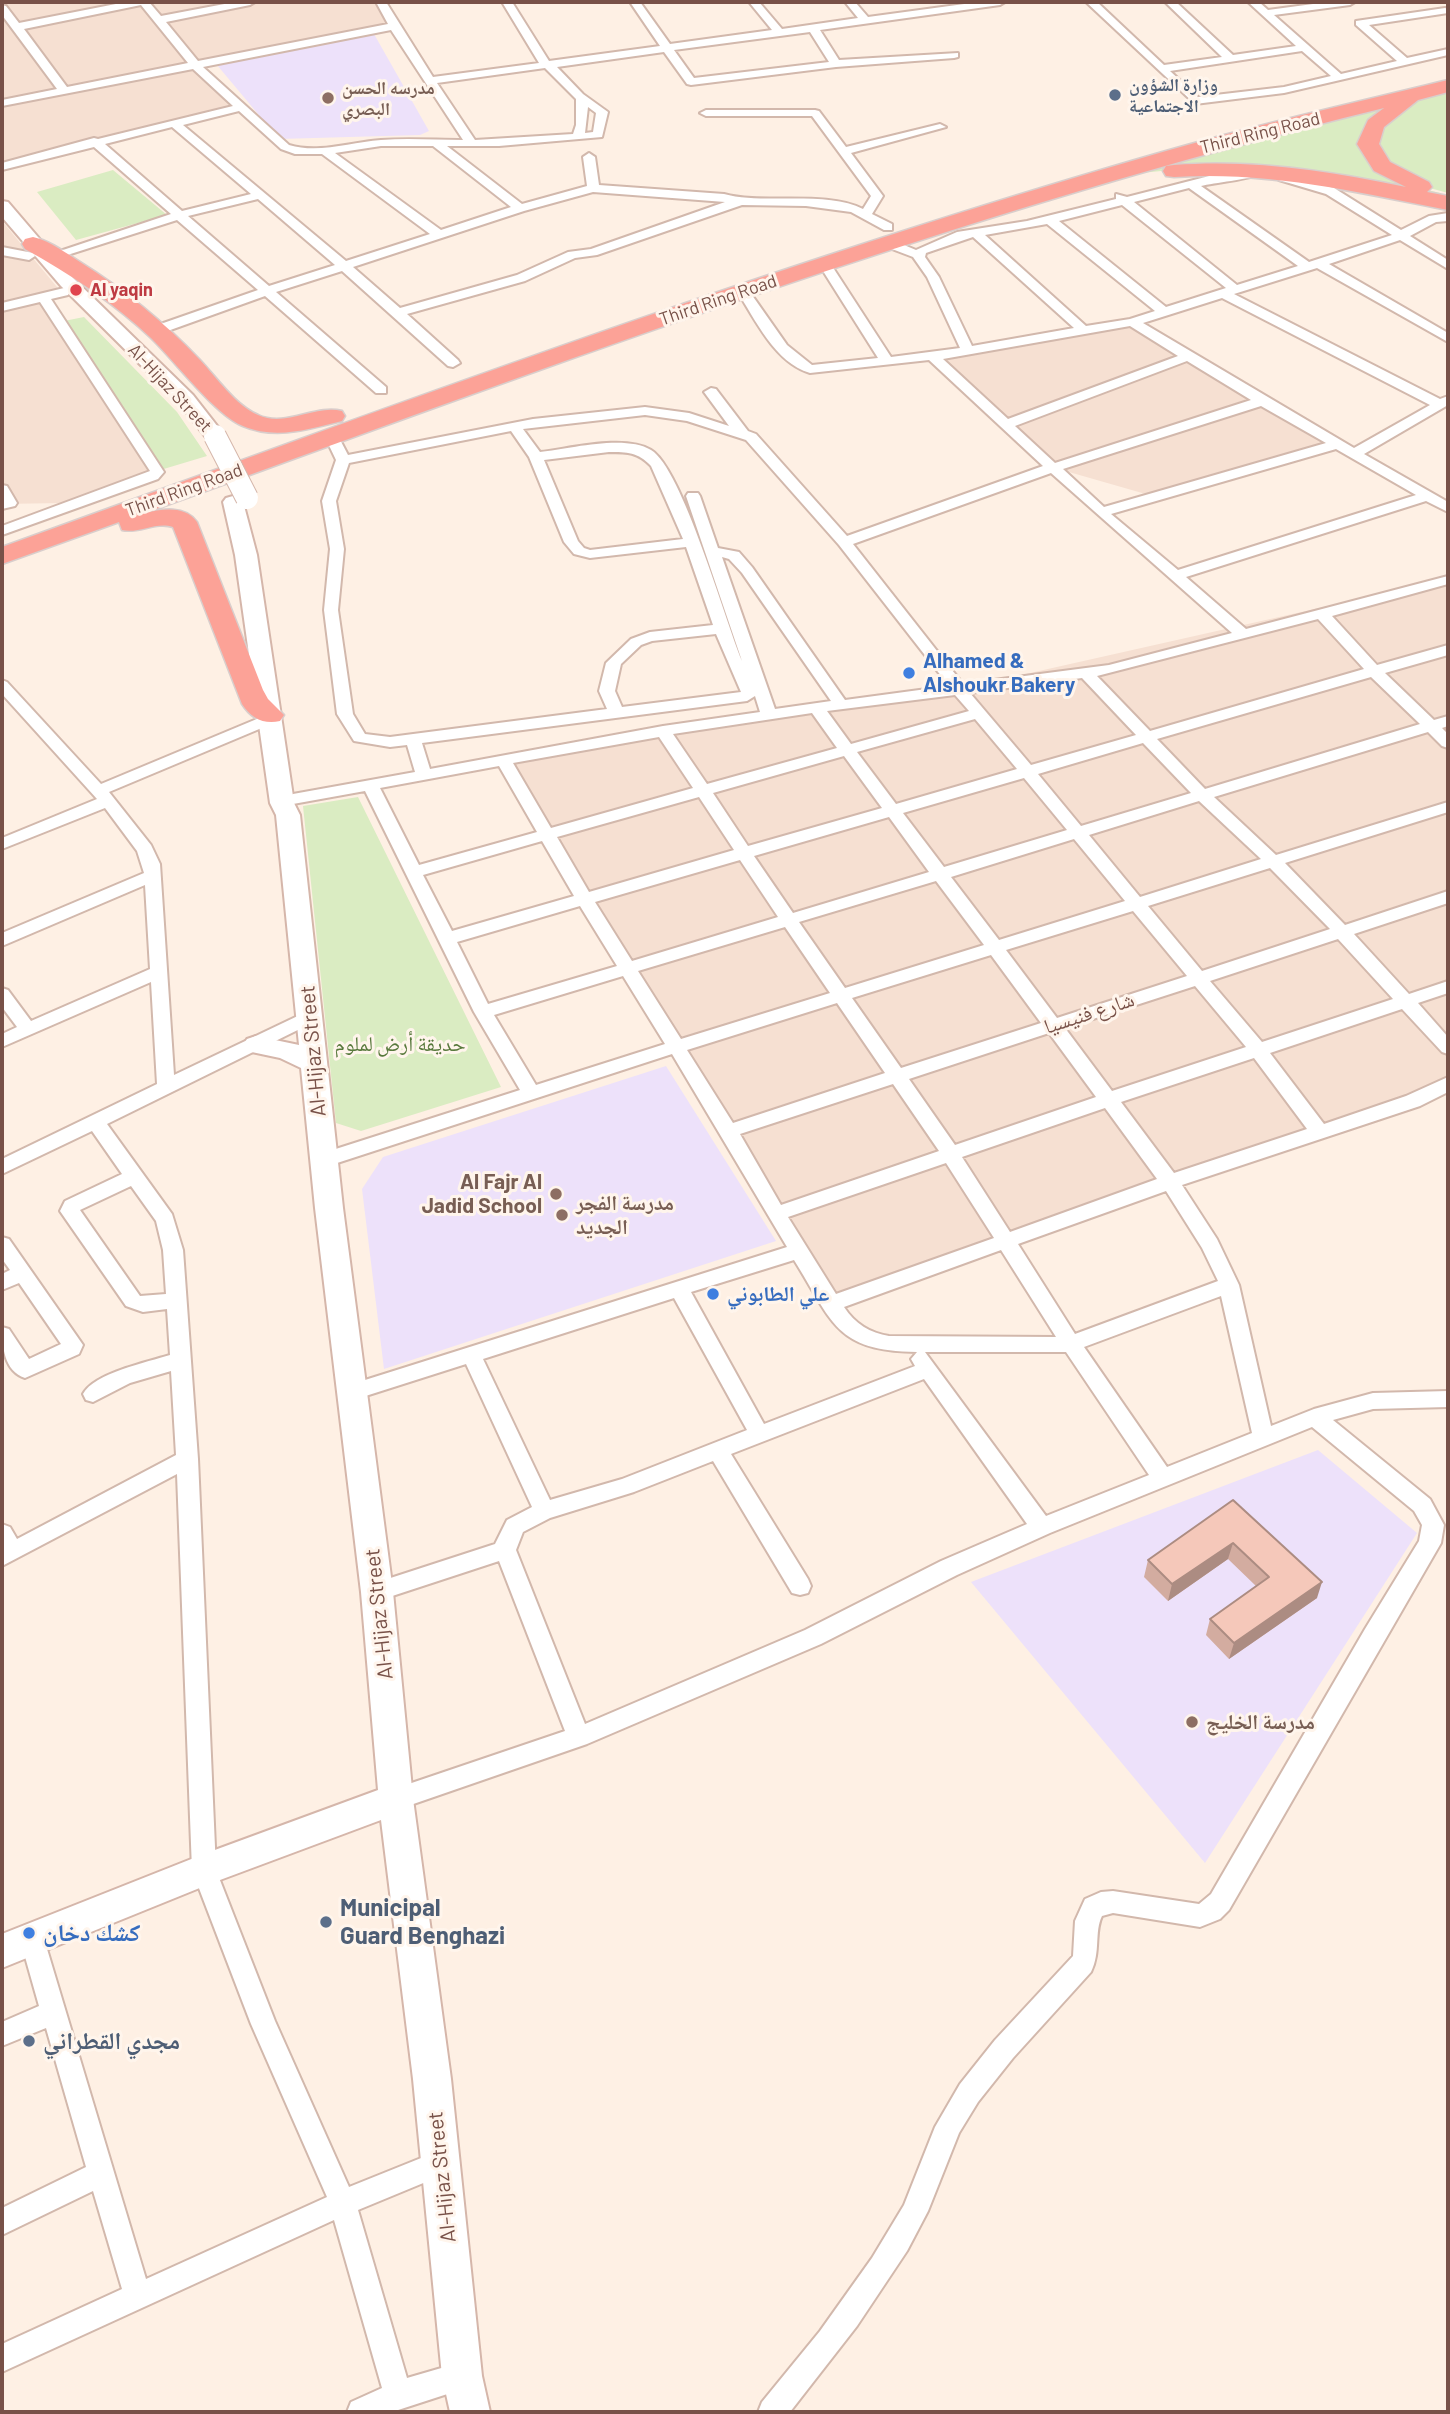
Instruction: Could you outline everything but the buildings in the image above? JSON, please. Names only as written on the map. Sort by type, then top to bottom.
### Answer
[{"type":"highway","name":"Third Ring Road","points":[[2,541],[378,398],[1172,143],[1448,75]]},
{"type":"highway","name":"Third Ring Road","points":[[2,556],[824,263],[888,235],[953,230],[1118,172],[1195,149],[1448,86]]},
{"type":"highway","points":[[1417,94],[1375,124],[1368,140],[1369,148],[1382,166],[1405,180],[1448,195]]},
{"type":"highway","points":[[1118,172],[1141,174],[1204,168],[1255,169],[1310,175],[1448,203]]},
{"type":"highway","points":[[39,252],[130,308],[157,330],[238,414],[251,423],[268,428],[290,426],[378,398]]},
{"type":"highway","points":[[2,567],[155,517],[167,516],[184,522],[249,690],[256,704],[270,717]]},
{"type":"main road","name":"Al-Hijaz Street","points":[[2,206],[67,282],[186,399],[240,500],[263,552],[291,807],[324,1160],[377,1592],[396,1798],[441,2163],[462,2376],[470,2412]]},
{"type":"main road","name":"Al-Hijaz Street","points":[[2,221],[39,252],[64,292],[178,412],[207,438]]},
{"type":"main road","name":"Al-Hijaz Street","points":[[240,500],[282,803],[291,807]]},
{"type":"main road","points":[[256,1045],[286,1050],[316,1064]]},
{"type":"main road","points":[[17,1945],[204,1870],[396,1798]]},
{"type":"street","points":[[18,27],[142,2],[194,64],[289,149],[326,151],[381,142],[471,143],[598,135],[602,112],[582,99],[551,66],[507,2]]},
{"type":"street","points":[[159,20],[250,2]]},
{"type":"street","points":[[381,2],[471,143]]},
{"type":"street","points":[[516,2],[551,66]]},
{"type":"street","points":[[635,2],[691,82],[836,64],[954,55]]},
{"type":"street","points":[[754,2],[779,32]]},
{"type":"street","points":[[849,2],[865,20]]},
{"type":"street","points":[[430,81],[865,20],[936,6],[1000,2]]},
{"type":"street","points":[[1091,2],[1197,101],[1284,90],[1448,52]]},
{"type":"street","points":[[1170,2],[1232,60]]},
{"type":"street","points":[[1254,2],[1339,78]]},
{"type":"street","points":[[1267,13],[1350,2]]},
{"type":"street","points":[[1433,2],[1447,12]]},
{"type":"street","points":[[1333,4],[1360,23],[1405,62]]},
{"type":"street","points":[[2,8],[64,90]]},
{"type":"street","points":[[1360,23],[1447,12]]},
{"type":"street","points":[[2,103],[394,26]]},
{"type":"street","points":[[813,27],[836,64]]},
{"type":"street","points":[[1162,69],[1303,48]]},
{"type":"street","points":[[577,138],[582,125],[582,99]]},
{"type":"street","points":[[2,166],[94,141],[241,107]]},
{"type":"street","points":[[706,113],[815,113],[877,196],[875,203],[866,213]]},
{"type":"street","points":[[174,123],[261,195],[453,363]]},
{"type":"street","points":[[844,151],[940,127]]},
{"type":"street","points":[[94,141],[267,291],[378,398]]},
{"type":"street","points":[[434,142],[520,208]]},
{"type":"street","points":[[326,151],[441,236]]},
{"type":"street","points":[[589,157],[593,188]]},
{"type":"street","points":[[918,255],[953,230],[976,233],[1049,219],[1122,199],[1233,175],[1284,178],[1330,191],[1448,265]]},
{"type":"street","points":[[1191,184],[1311,264],[1448,338]]},
{"type":"street","points":[[157,330],[520,208],[593,188],[727,203],[806,202],[866,213],[888,235],[918,255],[933,276],[967,349]]},
{"type":"street","points":[[2,251],[39,252],[261,195]]},
{"type":"street","points":[[1122,199],[1230,292],[1444,402]]},
{"type":"street","points":[[398,313],[521,278],[572,255],[593,252],[727,203]]},
{"type":"street","points":[[743,291],[791,359],[803,368],[887,361],[934,356],[1132,322],[1402,235],[1433,219],[1448,217]]},
{"type":"street","points":[[1049,219],[1164,312]]},
{"type":"street","points":[[976,233],[1084,331]]},
{"type":"street","points":[[824,263],[887,361]]},
{"type":"street","points":[[2,307],[64,292]]},
{"type":"street","points":[[2,531],[153,476],[157,472],[43,297]]},
{"type":"street","points":[[1132,322],[1187,357],[1448,508]]},
{"type":"street","points":[[934,356],[933,358],[1101,512],[1243,634]]},
{"type":"street","points":[[1007,425],[1187,357]]},
{"type":"street","points":[[711,392],[741,433]]},
{"type":"street","points":[[844,542],[1055,468],[1262,401]]},
{"type":"street","points":[[1355,453],[1444,402]]},
{"type":"street","points":[[343,460],[514,427],[645,411],[689,417],[755,440],[844,542],[959,689],[1258,1050],[1319,1131]]},
{"type":"street","points":[[514,427],[536,457],[571,542],[579,551],[590,554],[691,542]]},
{"type":"street","points":[[332,437],[343,460],[330,501],[337,549],[331,610],[345,714],[360,738],[379,743],[747,696],[749,693],[658,461],[646,452],[627,447],[536,457]]},
{"type":"street","points":[[1101,512],[1338,444]]},
{"type":"street","points":[[2,489],[9,503],[2,505]]},
{"type":"street","points":[[693,496],[769,715]]},
{"type":"street","points":[[1175,576],[1429,496]]},
{"type":"street","points":[[711,551],[734,555],[747,570],[841,705]]},
{"type":"street","points":[[291,807],[371,786],[663,731],[1128,667],[1448,580]]},
{"type":"street","points":[[1321,613],[1375,672],[1448,743]]},
{"type":"street","points":[[617,713],[607,691],[614,663],[641,638],[722,629]]},
{"type":"street","points":[[446,939],[585,901],[891,810],[1030,773],[1448,650]]},
{"type":"street","points":[[1086,674],[1202,795],[1275,863],[1342,932],[1448,1048]]},
{"type":"street","points":[[2,685],[103,796],[145,849],[152,864],[166,1087]]},
{"type":"street","points":[[816,708],[992,948],[1170,1182],[1205,1234],[1229,1285],[1262,1437]]},
{"type":"street","points":[[414,872],[979,713]]},
{"type":"street","points":[[2,844],[270,717]]},
{"type":"street","points":[[483,1012],[1448,721]]},
{"type":"street","points":[[663,731],[743,854],[950,1153],[1071,1344],[1163,1477]]},
{"type":"street","points":[[412,739],[424,776]]},
{"type":"street","points":[[504,761],[585,901],[729,1131],[798,1251],[845,1325],[857,1335],[871,1341],[911,1344],[1071,1344],[1229,1285]]},
{"type":"street","points":[[371,786],[483,1012],[532,1094]]},
{"type":"street","points":[[324,1160],[675,1046],[1275,863],[1448,807]]},
{"type":"street","points":[[2,940],[154,875]]},
{"type":"street","name":"شارع فنيسيا","points":[[729,1131],[1448,897]]},
{"type":"street","points":[[2,1041],[158,972]]},
{"type":"street","points":[[776,1214],[950,1153],[1448,987]]},
{"type":"street","points":[[2,994],[28,1030]]},
{"type":"street","points":[[2,1167],[96,1124],[310,1017]]},
{"type":"street","points":[[831,1304],[1170,1182],[1413,1101],[1448,1084]]},
{"type":"street","points":[[96,1124],[165,1219],[171,1234],[187,1460],[204,1870],[264,2024],[342,2201],[398,2395]]},
{"type":"street","points":[[134,1176],[72,1206],[70,1211],[132,1301],[148,1305],[177,1299]]},
{"type":"street","points":[[2,1244],[73,1345],[72,1348],[25,1370],[2,1335]]},
{"type":"street","points":[[353,1392],[798,1251]]},
{"type":"street","points":[[2,1283],[22,1273]]},
{"type":"street","points":[[680,1290],[760,1435]]},
{"type":"street","points":[[911,1344],[1042,1527]]},
{"type":"street","points":[[472,1356],[544,1511]]},
{"type":"street","points":[[93,1394],[124,1377],[181,1360]]},
{"type":"street","points":[[579,1737],[505,1550],[507,1538],[515,1526],[544,1511],[626,1486],[718,1452],[928,1369]]},
{"type":"street","points":[[396,1798],[579,1737],[813,1637],[949,1568],[1042,1527],[1314,1417],[1374,1401],[1448,1399]]},
{"type":"street","points":[[772,2412],[856,2309],[917,2207],[954,2116],[974,2087],[1009,2043],[1068,1981],[1085,1959],[1086,1926],[1091,1909],[1102,1902],[1113,1902],[1200,1916],[1211,1911],[1220,1902],[1373,1636],[1430,1543],[1433,1525],[1422,1505],[1314,1417]]},
{"type":"street","points":[[718,1452],[800,1586]]},
{"type":"street","points":[[6,1547],[187,1460]]},
{"type":"street","points":[[377,1592],[505,1550]]},
{"type":"street","points":[[17,1945],[53,2012],[138,2298]]},
{"type":"street","points":[[2,2034],[53,2012]]},
{"type":"street","points":[[2,2358],[138,2298],[342,2201],[441,2163]]},
{"type":"street","points":[[2,2222],[100,2174]]},
{"type":"street","points":[[361,2412],[398,2395],[462,2376]]},
{"type":"shaded area","points":[[2,2],[378,2],[392,25],[191,62],[240,107],[2,164]]},
{"type":"shaded area","name":"مدرسه الحسن البصري","points":[[374,34],[429,131],[420,135],[279,139],[217,65]]},
{"type":"shaded area","points":[[2,221],[62,293],[42,297],[155,472],[63,503],[2,504]]},
{"type":"shaded area","points":[[1132,322],[1337,444],[1156,497],[1055,468],[934,356]]},
{"type":"shaded area","points":[[1448,579],[1448,1083],[1433,1091],[831,1304],[505,761],[959,689]]},
{"type":"shaded area","name":"مدرسة الفجر الجديد","points":[[666,1066],[776,1241],[384,1369],[362,1189],[383,1157]]},
{"type":"shaded area","name":"مدرسة الخليج","points":[[1318,1450],[1417,1533],[1205,1863],[971,1582]]},
{"type":"green space","points":[[1448,89],[1448,193],[1426,187],[1379,158],[1376,128],[1419,96]]},
{"type":"green space","points":[[1412,96],[1375,120],[1366,149],[1428,190],[1440,193],[1443,201],[1212,166],[1141,173]]},
{"type":"green space","points":[[113,170],[167,215],[76,240],[37,192]]},
{"type":"green space","points":[[84,317],[177,412],[207,456],[157,471],[59,322]]},
{"type":"green space","name":"حديقة أرض لملوم","points":[[358,797],[501,1087],[361,1131],[336,1123],[303,806]]},
{"type":"place","name":"وزارة الشؤون الاجتماعية","points":[[1115,95]]},
{"type":"place","name":"مدرسه الحسن البصري","points":[[328,98]]},
{"type":"place","name":"Al yaqin","points":[[76,290]]},
{"type":"place","name":"Alhamed & Alshoukr Bakery","points":[[909,673]]},
{"type":"place","name":"Al Fajr Al Jadid School","points":[[556,1194]]},
{"type":"place","name":"مدرسة الفجر الجديد","points":[[562,1215]]},
{"type":"place","name":"علي الطابوني","points":[[713,1294]]},
{"type":"place","name":"مدرسة الخليج","points":[[1192,1722]]},
{"type":"place","name":"Municipal Guard Benghazi","points":[[326,1922]]},
{"type":"place","name":"كشك دخان","points":[[29,1933]]},
{"type":"place","name":"مجدي القطراني","points":[[29,2041]]}]
